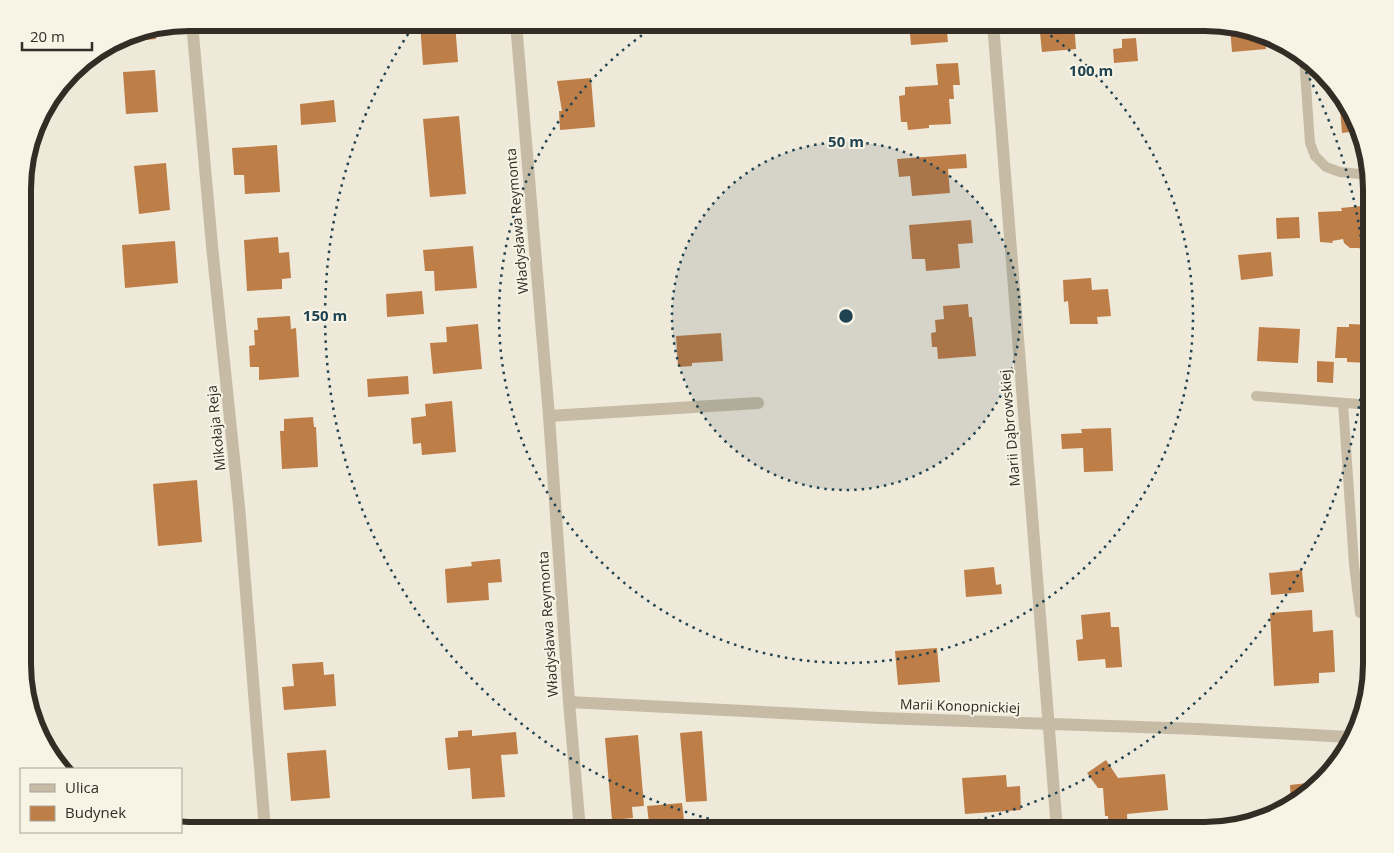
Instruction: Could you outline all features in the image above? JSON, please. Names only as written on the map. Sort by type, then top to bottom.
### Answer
[{"type":"street","name":"Marii Dąbrowskiej","points":[[994,31],[1056,821]]},
{"type":"street","name":"Mikołaja Reja","points":[[193,32],[212,246],[239,506],[263,822]]},
{"type":"street","name":"Władysława Reymonta","points":[[517,32],[549,416],[579,822]]},
{"type":"street","points":[[549,416],[758,403]]},
{"type":"street","name":"Marii Konopnickiej","points":[[569,702],[880,718],[1198,729],[1344,737]]},
{"type":"lane","points":[[1305,67],[1310,143],[1315,156],[1326,167],[1340,172],[1362,174]]},
{"type":"lane","points":[[1256,396],[1362,404]]},
{"type":"lane","points":[[1343,403],[1354,564],[1360,614],[1362,614]]},
{"type":"building","points":[[910,31],[947,31],[948,42],[911,45]]},
{"type":"building","points":[[1040,31],[1075,31],[1076,49],[1042,52]]},
{"type":"building","points":[[421,32],[456,32],[458,62],[423,65]]},
{"type":"building","points":[[1231,34],[1265,44],[1266,49],[1232,52]]},
{"type":"building","points":[[156,35],[156,39],[136,41]]},
{"type":"building","points":[[1136,38],[1138,61],[1114,63],[1113,49],[1122,48],[1122,39]]},
{"type":"building","points":[[958,63],[960,85],[953,85],[954,99],[949,99],[951,124],[929,125],[929,128],[908,130],[907,122],[901,122],[899,96],[905,95],[905,87],[938,85],[936,64]]},
{"type":"building","points":[[155,70],[158,112],[126,114],[123,72]]},
{"type":"building","points":[[591,78],[595,127],[560,130],[559,111],[562,111],[557,81]]},
{"type":"building","points":[[334,100],[336,122],[301,125],[300,104]]},
{"type":"building","points":[[1340,108],[1342,110],[1352,132],[1342,133]]},
{"type":"building","points":[[459,116],[466,194],[430,197],[423,119]]},
{"type":"building","points":[[277,145],[280,192],[245,194],[244,175],[234,175],[232,148]]},
{"type":"building","points":[[966,154],[967,168],[948,169],[950,193],[912,196],[910,176],[899,177],[897,159]]},
{"type":"building","points":[[166,163],[170,210],[139,214],[134,166]]},
{"type":"building","points":[[1361,206],[1362,251],[1359,248],[1350,248],[1344,243],[1343,239],[1332,241],[1333,243],[1320,242],[1318,212],[1342,211],[1341,208]]},
{"type":"building","points":[[1299,217],[1300,238],[1277,239],[1276,218]]},
{"type":"building","points":[[971,220],[973,243],[958,244],[960,268],[926,271],[925,259],[912,259],[909,225]]},
{"type":"building","points":[[278,237],[279,253],[289,252],[291,278],[282,279],[282,289],[247,291],[244,240]]},
{"type":"building","points":[[175,241],[178,283],[125,288],[122,245]]},
{"type":"building","points":[[473,246],[477,288],[435,291],[434,271],[425,271],[423,250]]},
{"type":"building","points":[[1271,252],[1273,276],[1241,280],[1238,255]]},
{"type":"building","points":[[1091,278],[1092,290],[1108,289],[1111,316],[1097,317],[1098,324],[1070,324],[1068,301],[1064,302],[1063,280]]},
{"type":"building","points":[[422,291],[424,314],[387,317],[386,294]]},
{"type":"building","points":[[968,304],[969,317],[972,317],[976,356],[938,359],[937,347],[932,347],[931,333],[936,332],[935,320],[944,319],[943,306]]},
{"type":"building","points":[[290,316],[291,329],[296,328],[299,377],[259,380],[259,367],[250,367],[249,346],[255,345],[254,330],[258,330],[257,318]]},
{"type":"building","points":[[478,324],[482,369],[433,374],[430,343],[447,342],[446,327]]},
{"type":"building","points":[[1349,324],[1362,325],[1362,363],[1347,362],[1347,358],[1335,358],[1337,327],[1349,327]]},
{"type":"building","points":[[1259,327],[1300,329],[1298,363],[1257,361]]},
{"type":"building","points":[[721,333],[723,361],[692,363],[692,366],[678,367],[676,336]]},
{"type":"building","points":[[1317,361],[1334,362],[1333,383],[1317,382]]},
{"type":"building","points":[[408,376],[409,394],[368,397],[367,379]]},
{"type":"building","points":[[452,401],[456,452],[422,455],[421,443],[413,444],[411,418],[426,416],[425,404]]},
{"type":"building","points":[[313,417],[314,427],[316,427],[318,467],[282,469],[280,431],[284,431],[284,419]]},
{"type":"building","points":[[1111,428],[1113,471],[1084,472],[1083,448],[1062,449],[1061,434],[1082,433],[1081,429]]},
{"type":"building","points":[[197,480],[202,542],[158,546],[153,484]]},
{"type":"building","points":[[500,559],[502,582],[488,583],[489,600],[447,603],[445,569],[472,566],[471,562]]},
{"type":"building","points":[[994,567],[996,585],[1001,584],[1002,594],[966,597],[964,570]]},
{"type":"building","points":[[1302,570],[1304,592],[1271,595],[1269,573]]},
{"type":"building","points":[[1312,610],[1313,632],[1333,630],[1335,672],[1319,673],[1319,683],[1274,686],[1270,613]]},
{"type":"building","points":[[1110,612],[1111,627],[1119,627],[1122,667],[1106,668],[1105,659],[1078,661],[1076,640],[1083,639],[1081,615]]},
{"type":"building","points":[[937,648],[940,682],[898,685],[895,651]]},
{"type":"building","points":[[323,662],[324,675],[334,674],[336,706],[284,710],[282,687],[294,686],[292,664]]},
{"type":"building","points":[[472,730],[472,736],[516,732],[518,754],[501,755],[505,797],[472,799],[470,768],[448,770],[445,738],[458,737],[458,731]]},
{"type":"building","points":[[702,731],[707,801],[686,802],[680,733]]},
{"type":"building","points":[[638,735],[644,806],[632,807],[633,818],[612,820],[605,738]]},
{"type":"building","points":[[326,750],[330,798],[291,801],[287,753]]},
{"type":"building","points":[[1106,760],[1118,778],[1165,774],[1168,810],[1127,814],[1127,821],[1108,821],[1108,816],[1105,816],[1103,788],[1098,788],[1087,773]]},
{"type":"building","points":[[1006,775],[1007,787],[1020,786],[1021,810],[965,814],[962,778]]},
{"type":"building","points":[[1309,783],[1291,796],[1290,785]]},
{"type":"building","points":[[682,803],[684,820],[649,822],[647,806]]}]
